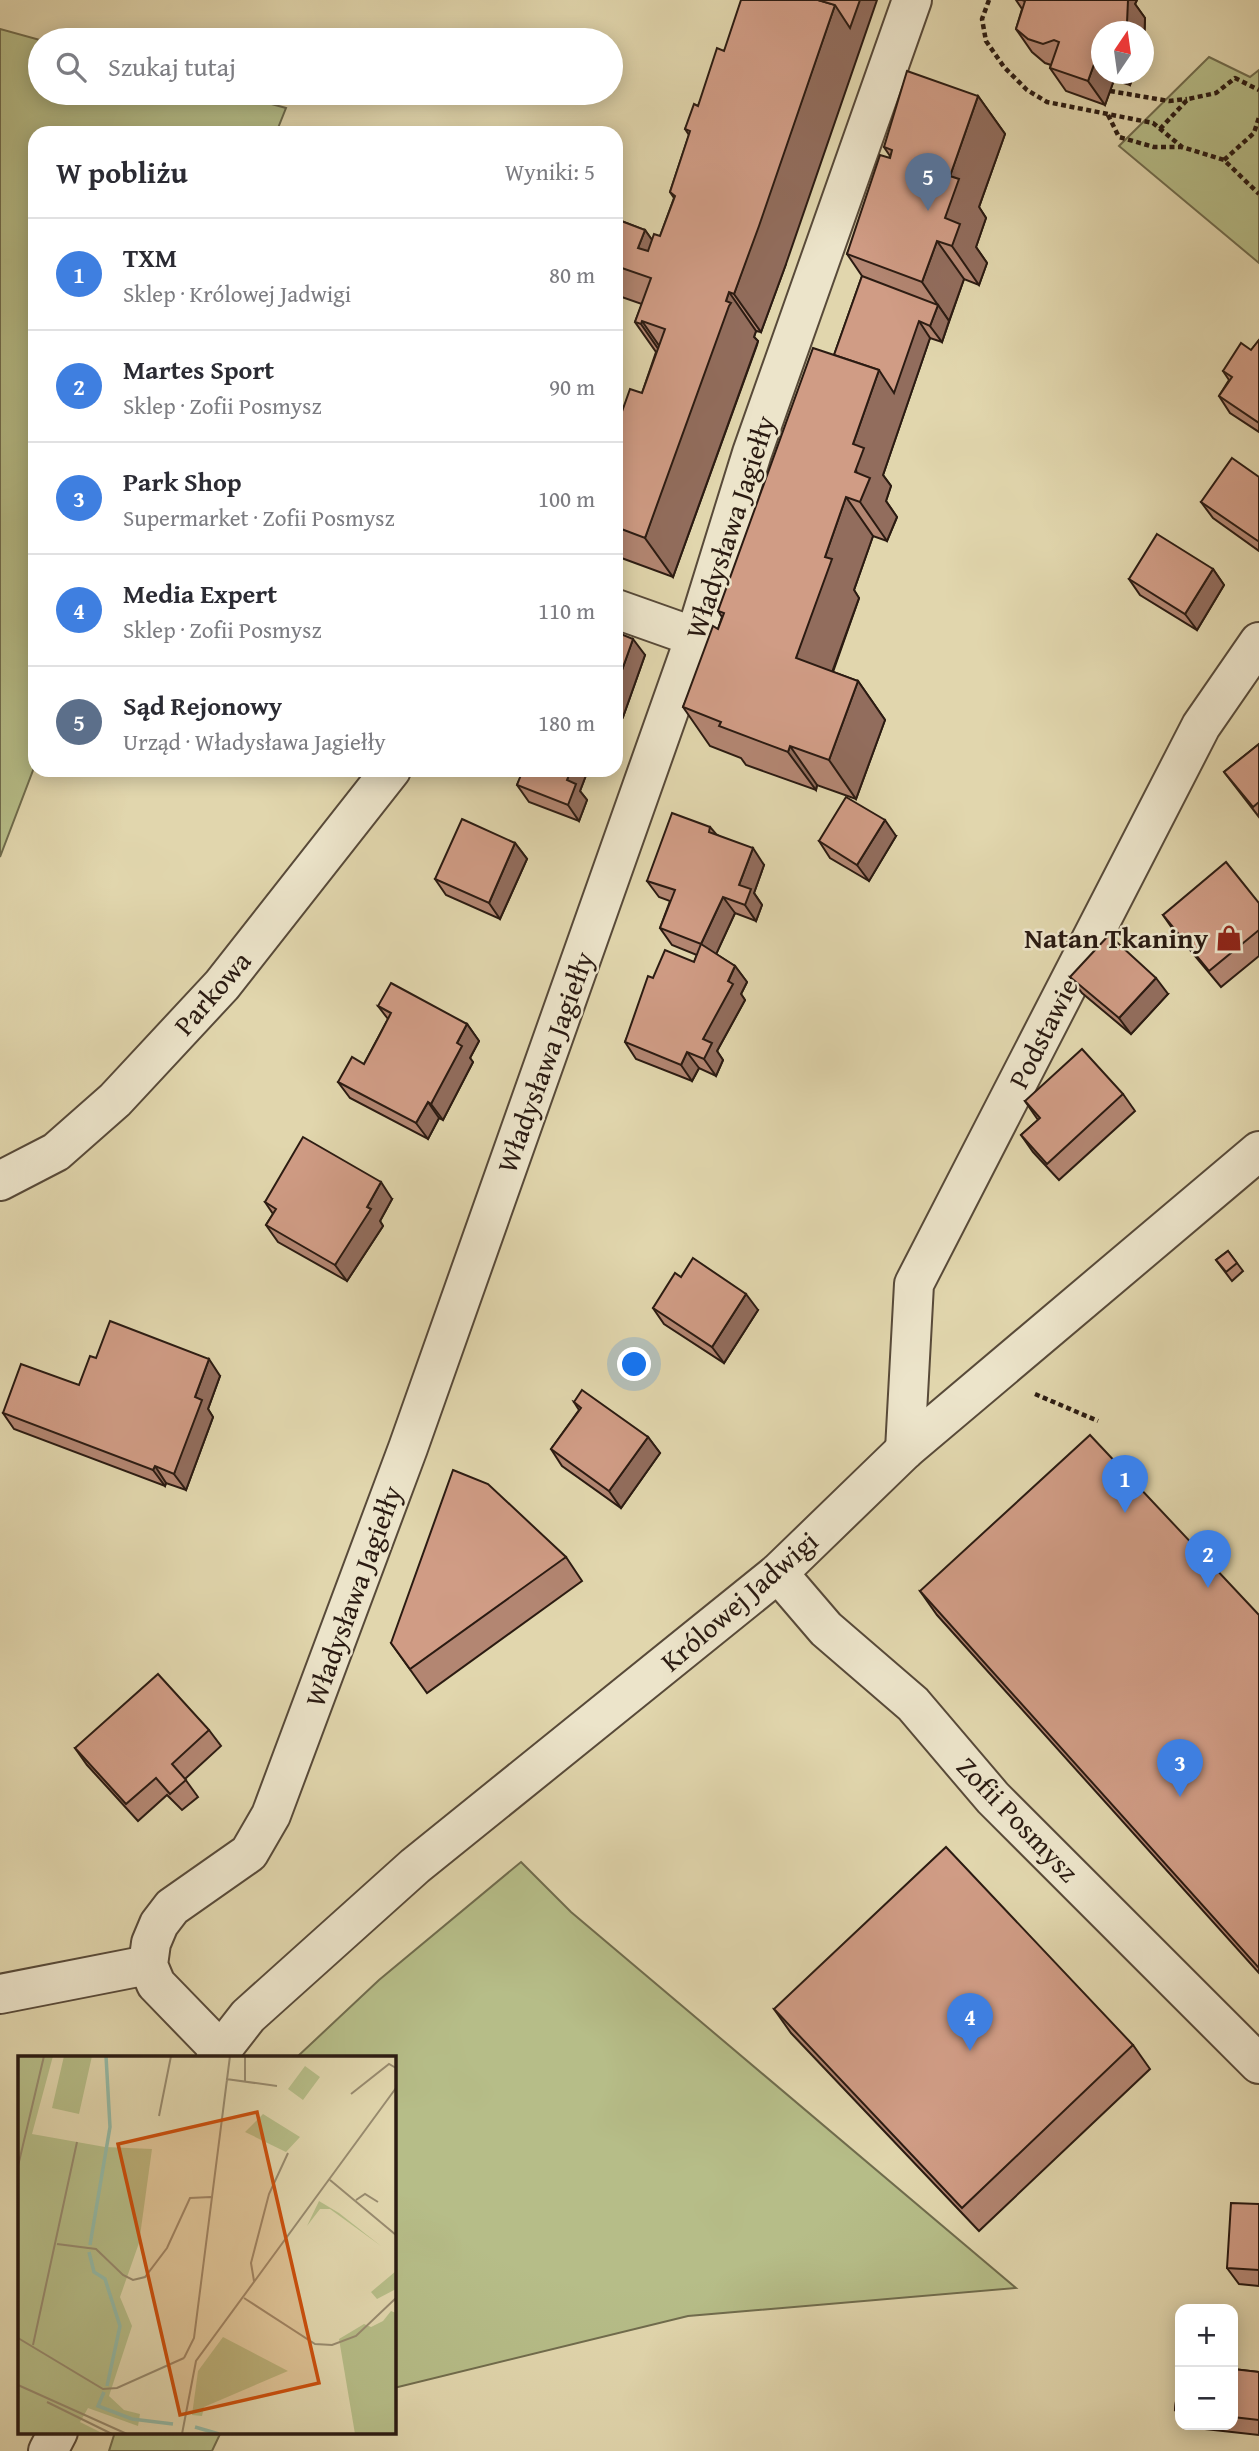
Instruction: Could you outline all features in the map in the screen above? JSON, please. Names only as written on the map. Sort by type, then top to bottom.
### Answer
[{"type":"street","name":"Władysława Jagiełły","points":[[148,1965],[159,1924],[172,1907],[249,1853],[271,1815],[412,1435],[695,637],[752,453],[912,0]]},
{"type":"street","points":[[623,611],[695,637]]},
{"type":"street","name":"Podstawie","points":[[905,1450],[914,1284],[1200,726],[1259,642]]},
{"type":"street","name":"Parkowa","points":[[0,1181],[56,1152],[115,1100],[222,985],[385,777]]},
{"type":"street","name":"Królowej Jadwigi","points":[[218,2054],[248,2016],[415,1867],[778,1573],[905,1450],[1259,1151]]},
{"type":"street","name":"Zofii Posmysz","points":[[778,1573],[826,1629],[913,1704],[993,1798],[1259,2064]]},
{"type":"street","points":[[0,1994],[148,1965],[156,1984],[218,2054]]},
{"type":"street","points":[[48,2451],[57,2434]]},
{"type":"street","points":[[64,2451],[68,2434]]},
{"type":"path","points":[[989,0],[982,19],[986,41],[1004,67],[1027,90],[1047,102],[1153,123],[1182,147]]},
{"type":"path","points":[[1110,91],[1169,101],[1216,93],[1236,78],[1259,90]]},
{"type":"path","points":[[1160,129],[1188,99]]},
{"type":"path","points":[[1108,114],[1119,137],[1154,147],[1182,147],[1224,160],[1259,194]]},
{"type":"path","points":[[1224,160],[1254,132],[1259,117]]},
{"type":"path","points":[[1043,1397],[1098,1421]]},
{"type":"green space","points":[[0,29],[28,37],[28,105],[275,105],[286,108],[279,126],[28,126],[28,777],[30,777],[0,857]]},
{"type":"green space","points":[[1209,57],[1250,77],[1259,70],[1259,263],[1119,146]]},
{"type":"green space","points":[[521,1862],[571,1912],[1016,2288],[688,2316],[396,2388],[396,2056],[298,2056],[379,1980]]},
{"type":"green space","points":[[114,2434],[220,2434],[212,2451],[109,2451]]},
{"type":"building","points":[[741,0],[818,0],[835,5],[734,294],[729,292],[726,301],[731,303],[645,538],[623,530],[623,409],[630,389],[642,393],[665,329],[642,321],[641,324],[635,322],[651,278],[623,268],[623,222],[645,230],[638,248],[648,251],[654,234],[660,236],[675,196],[670,192],[690,131],[685,129],[694,104],[698,106],[717,48],[724,51]]},
{"type":"building","points":[[818,0],[860,0],[850,28],[835,5]]},
{"type":"building","points":[[1022,0],[1128,0],[1127,21],[1091,21],[1091,73],[1088,81],[1050,68],[1059,42],[1054,40],[1043,44],[1028,39],[1016,29],[1025,1]]},
{"type":"building","points":[[907,71],[978,96],[950,176],[959,179],[945,218],[960,224],[952,246],[937,241],[922,282],[847,254],[880,155],[890,158],[892,150],[884,147]]},
{"type":"building","points":[[862,276],[938,305],[930,326],[919,321],[894,393],[879,370],[834,355]]},
{"type":"building","points":[[1259,340],[1259,423],[1219,396],[1232,377],[1223,371],[1241,343],[1251,350]]},
{"type":"building","points":[[813,348],[879,370],[853,444],[864,448],[855,472],[870,478],[860,502],[846,497],[825,557],[832,559],[796,658],[858,681],[829,760],[790,746],[788,752],[719,726],[721,722],[683,707],[713,626],[718,629],[724,613],[718,611]]},
{"type":"building","points":[[1232,458],[1259,477],[1258,541],[1201,502]]},
{"type":"building","points":[[1157,534],[1213,569],[1185,614],[1129,579]]},
{"type":"building","points":[[623,635],[633,639],[623,667]]},
{"type":"building","points":[[1259,744],[1259,802],[1253,807],[1224,772]]},
{"type":"building","points":[[520,777],[568,777],[567,780],[576,784],[568,805],[517,785]]},
{"type":"building","points":[[846,797],[885,820],[857,865],[819,841]]},
{"type":"building","points":[[672,813],[710,827],[709,832],[753,848],[739,885],[751,889],[745,905],[723,897],[701,944],[660,928],[675,890],[647,881]]},
{"type":"building","points":[[462,819],[515,843],[489,903],[435,879]]},
{"type":"building","points":[[1226,862],[1259,903],[1259,930],[1209,971],[1163,915]]},
{"type":"building","points":[[1109,935],[1156,978],[1119,1018],[1070,977]]},
{"type":"building","points":[[701,944],[735,966],[728,981],[733,984],[703,1039],[712,1043],[704,1059],[687,1052],[681,1065],[625,1042],[648,976],[653,978],[665,950],[694,962]]},
{"type":"building","points":[[391,983],[467,1024],[457,1043],[462,1046],[431,1104],[428,1102],[416,1123],[338,1082],[352,1057],[364,1064],[378,1038],[391,1013],[378,1006]]},
{"type":"building","points":[[1082,1049],[1123,1094],[1047,1164],[1021,1135],[1040,1118],[1025,1101]]},
{"type":"building","points":[[303,1137],[381,1182],[367,1207],[371,1209],[335,1265],[266,1225],[276,1209],[265,1202]]},
{"type":"building","points":[[1228,1251],[1237,1263],[1226,1272],[1216,1260]]},
{"type":"building","points":[[693,1258],[746,1294],[712,1347],[653,1308],[675,1273],[681,1277]]},
{"type":"building","points":[[110,1321],[209,1359],[195,1397],[202,1400],[174,1474],[155,1466],[153,1470],[3,1413],[21,1364],[79,1385],[90,1356],[96,1358]]},
{"type":"building","points":[[582,1390],[648,1437],[609,1491],[551,1449],[581,1408],[574,1402]]},
{"type":"building","points":[[1090,1435],[1259,1615],[1259,1968],[920,1591]]},
{"type":"building","points":[[453,1470],[488,1484],[566,1557],[410,1669],[391,1643]]},
{"type":"building","points":[[158,1674],[209,1730],[172,1764],[186,1780],[170,1794],[156,1778],[126,1804],[75,1748]]},
{"type":"building","points":[[946,1847],[1133,2045],[962,2208],[774,2009]]},
{"type":"building","points":[[1231,2203],[1259,2204],[1259,2270],[1227,2268]]},
{"type":"building","points":[[1238,2370],[1259,2372],[1259,2420],[1238,2418]]},
{"type":"place","name":"Sąd Rejonowy","points":[[928,211]]},
{"type":"place","name":"Natan Tkaniny","points":[[1229,938]]},
{"type":"place","name":"TXM","points":[[1125,1513]]},
{"type":"place","name":"Martes Sport","points":[[1208,1588]]},
{"type":"place","name":"Park Shop","points":[[1180,1797]]},
{"type":"place","name":"Media Expert","points":[[970,2051]]}]
